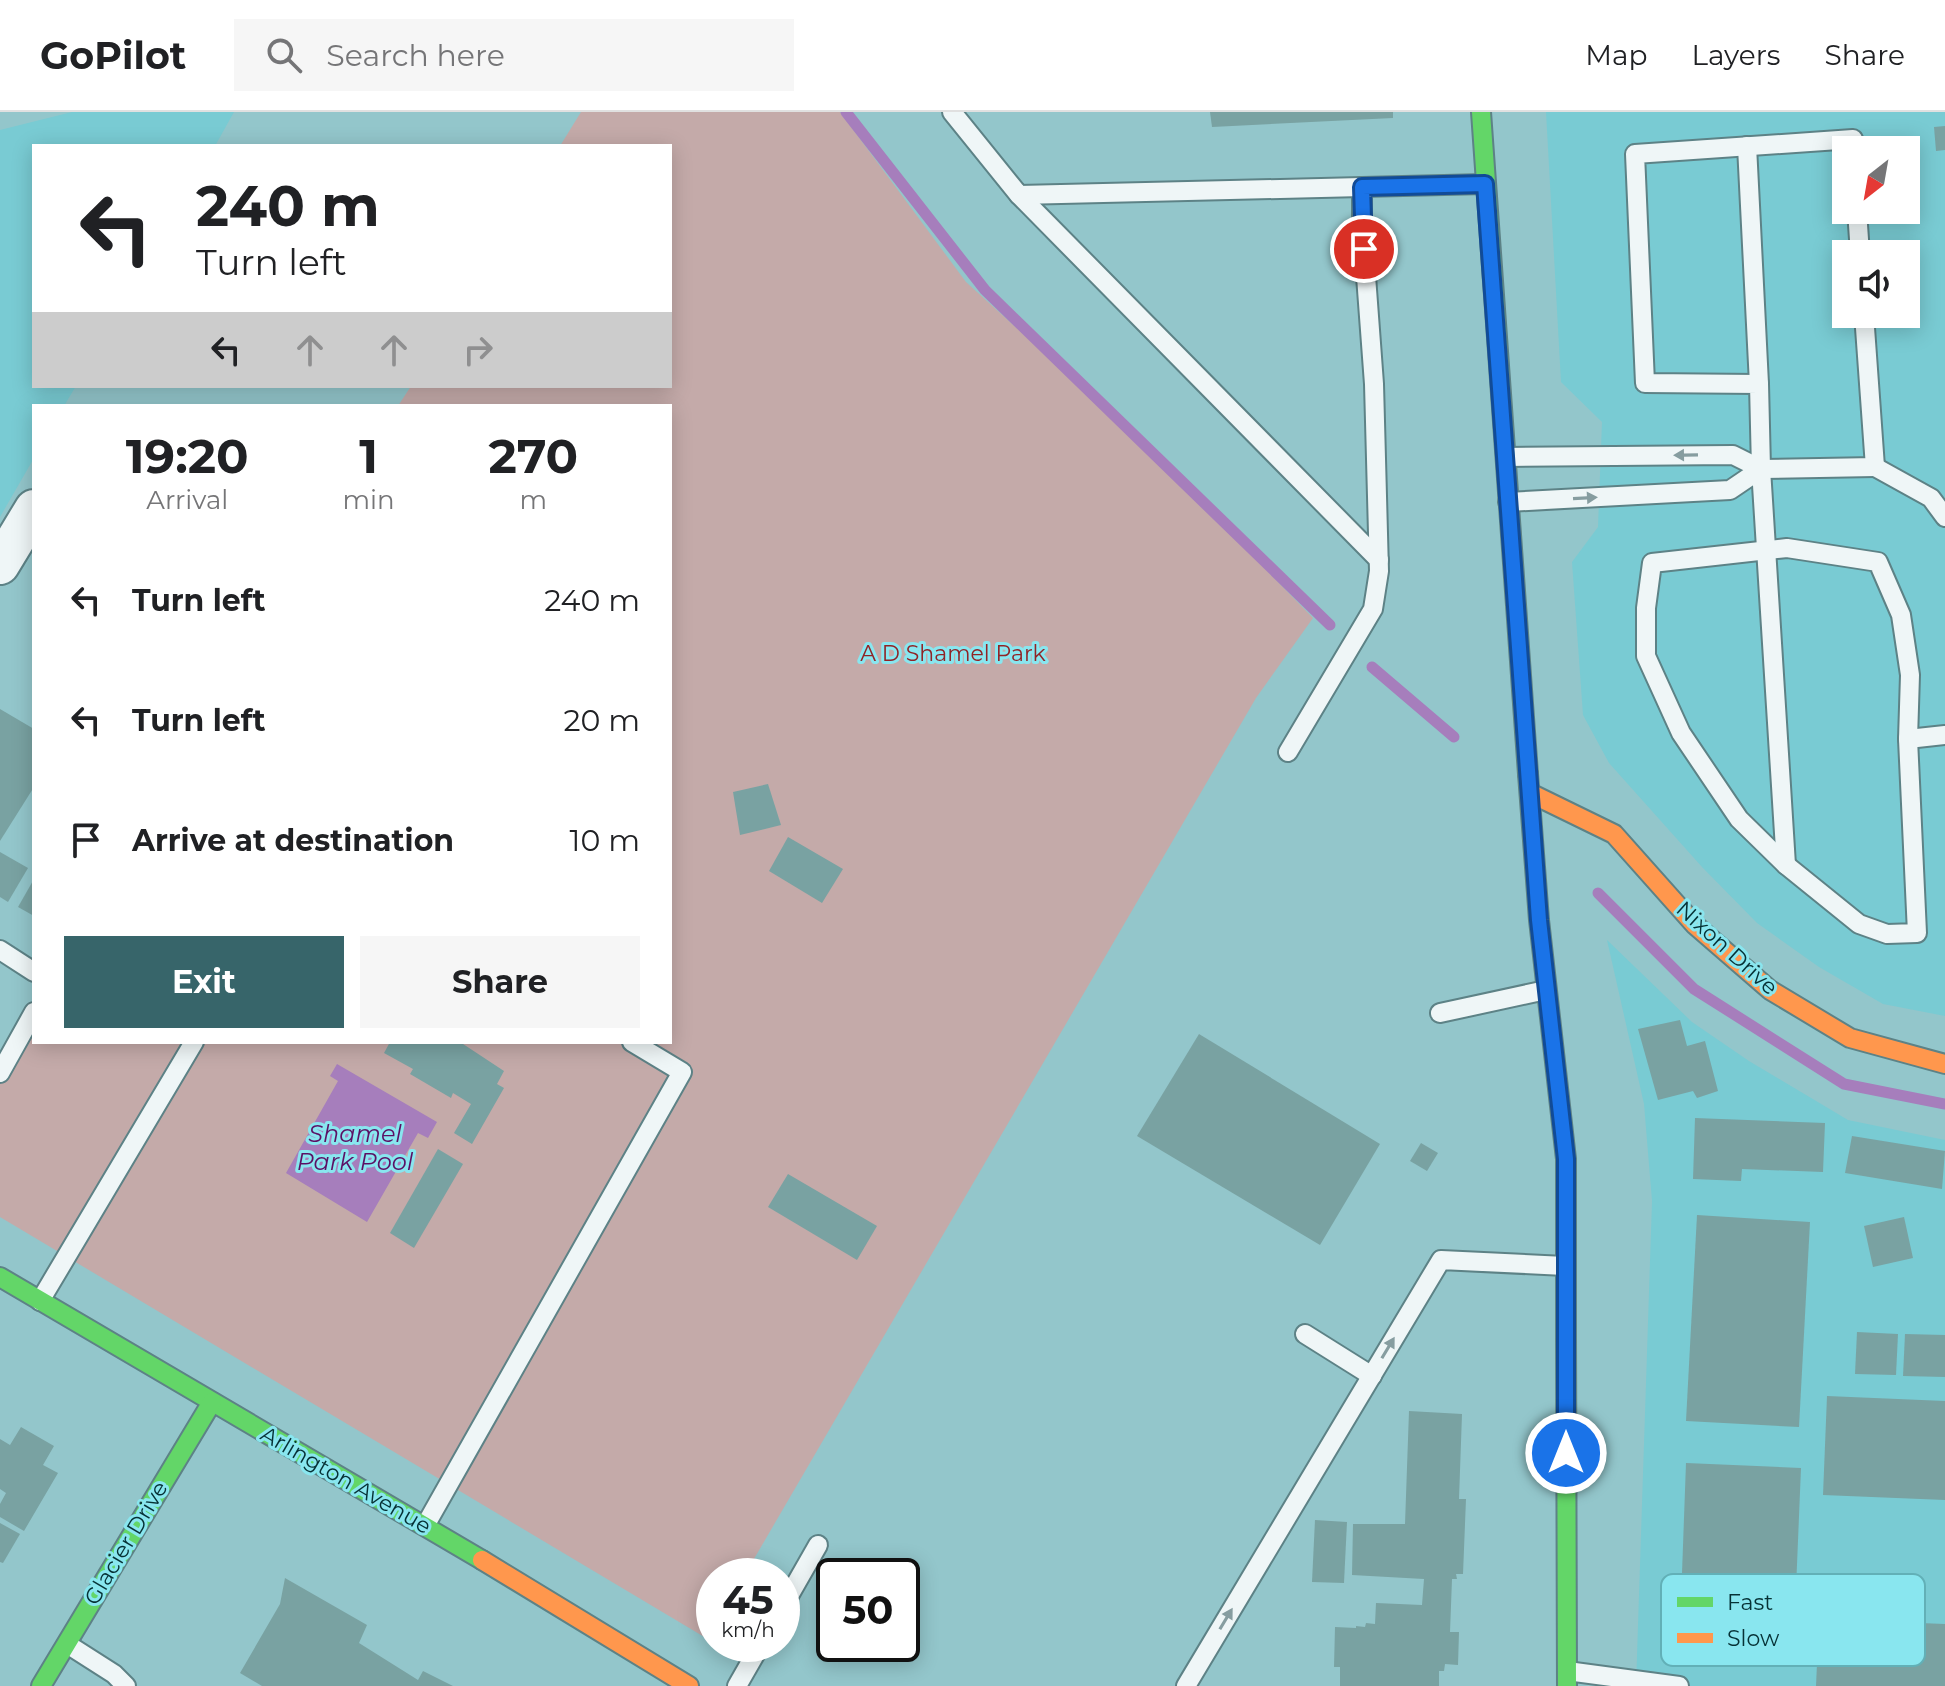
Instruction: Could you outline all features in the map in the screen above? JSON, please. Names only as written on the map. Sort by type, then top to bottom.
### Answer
[{"type":"main road","points":[[1481,112],[1539,920],[1566,1159],[1567,1678]]},
{"type":"main road","name":"Nixon Drive","points":[[1532,794],[1614,834],[1695,925],[1770,990],[1850,1038],[1945,1064]]},
{"type":"main road","name":"Arlington Avenue","points":[[0,1277],[425,1526],[689,1686]]},
{"type":"main road","name":"Glacier Drive","points":[[41,1686],[212,1402]]},
{"type":"street","points":[[0,565],[32,512]]},
{"type":"lane","points":[[952,112],[1019,195],[1379,560]]},
{"type":"lane","points":[[1759,384],[1645,383],[1635,154],[1832,140]]},
{"type":"lane","points":[[1747,146],[1761,469],[1786,865]]},
{"type":"lane","points":[[1019,195],[1485,184]]},
{"type":"lane","points":[[1288,752],[1373,609],[1379,560],[1374,384],[1362,187]]},
{"type":"lane","points":[[1865,328],[1875,467]]},
{"type":"lane","points":[[1504,457],[1733,455],[1761,469],[1875,467],[1931,498],[1945,517]]},
{"type":"lane","points":[[1508,502],[1730,490],[1761,469]]},
{"type":"lane","points":[[1787,548],[1878,562],[1901,615],[1910,675],[1908,739],[1917,933],[1887,934],[1859,924],[1786,865],[1739,819],[1681,733],[1646,656],[1646,608],[1652,563],[1766,551],[1787,548]]},
{"type":"lane","points":[[1908,739],[1945,735]]},
{"type":"lane","points":[[0,950],[32,971]]},
{"type":"lane","points":[[1440,1013],[1547,990]]},
{"type":"lane","points":[[0,1073],[32,1016]]},
{"type":"lane","points":[[40,1301],[193,1044]]},
{"type":"lane","points":[[425,1526],[682,1072],[635,1044]]},
{"type":"lane","points":[[1186,1686],[1441,1260],[1565,1266]]},
{"type":"lane","points":[[1305,1334],[1372,1376]]},
{"type":"lane","points":[[800,1576],[818,1545]]},
{"type":"lane","points":[[66,1643],[114,1674],[126,1686]]},
{"type":"lane","points":[[737,1686],[751,1662]]},
{"type":"lane","points":[[1567,1678],[1679,1686]]},
{"type":"shaded area","points":[[72,112],[234,112],[216,144],[32,144],[32,388],[75,388],[65,404],[32,404],[32,461],[0,517],[0,130]]},
{"type":"shaded area","points":[[1546,112],[1945,112],[1945,1016],[1883,1004],[1819,967],[1757,923],[1609,763],[1583,715],[1572,562],[1598,527],[1602,422],[1561,382]]},
{"type":"shaded area","points":[[1607,940],[1692,1022],[1749,1061],[1848,1120],[1945,1140],[1945,1686],[1636,1686],[1652,1201],[1644,1104]]},
{"type":"green space","name":"A D Shamel Park","points":[[581,112],[840,112],[966,282],[1138,438],[1313,618],[1256,698],[754,1558],[696,1558],[696,1632],[0,1217],[0,1054],[32,1002],[32,1044],[672,1044],[672,404],[399,404],[410,388],[672,388],[672,144],[561,144]]},
{"type":"water","name":"Shamel Park Pool","points":[[337,1064],[437,1122],[428,1138],[418,1133],[367,1222],[286,1173],[338,1081],[330,1076]]},
{"type":"building","points":[[1210,112],[1393,112],[1393,118],[1212,127]]},
{"type":"building","points":[[1945,126],[1945,150],[1936,151],[1934,127]]},
{"type":"building","points":[[0,709],[32,728],[32,790],[0,841]]},
{"type":"building","points":[[768,784],[781,825],[740,835],[733,792]]},
{"type":"building","points":[[788,837],[843,869],[822,903],[769,871]]},
{"type":"building","points":[[0,852],[28,868],[8,902],[0,897]]},
{"type":"building","points":[[32,882],[32,915],[18,907]]},
{"type":"building","points":[[1680,1020],[1687,1046],[1705,1041],[1718,1091],[1697,1098],[1693,1091],[1658,1100],[1638,1029]]},
{"type":"building","points":[[1199,1034],[1380,1144],[1320,1245],[1137,1136]]},
{"type":"building","points":[[389,1044],[463,1044],[504,1071],[497,1084],[504,1088],[472,1144],[454,1133],[471,1104],[453,1093],[451,1098],[410,1074],[413,1069],[384,1053]]},
{"type":"building","points":[[1695,1118],[1825,1123],[1823,1172],[1742,1169],[1741,1181],[1693,1179]]},
{"type":"building","points":[[1852,1136],[1945,1151],[1942,1189],[1845,1173]]},
{"type":"building","points":[[1421,1143],[1438,1153],[1427,1171],[1410,1161]]},
{"type":"building","points":[[438,1149],[463,1164],[414,1248],[390,1233]]},
{"type":"building","points":[[788,1174],[877,1226],[857,1260],[768,1207]]},
{"type":"building","points":[[1697,1215],[1810,1222],[1799,1427],[1686,1421]]},
{"type":"building","points":[[1904,1217],[1913,1258],[1873,1267],[1864,1226]]},
{"type":"building","points":[[1857,1332],[1898,1334],[1896,1375],[1855,1374]]},
{"type":"building","points":[[1905,1334],[1945,1335],[1945,1377],[1903,1376]]},
{"type":"building","points":[[1827,1396],[1945,1401],[1945,1500],[1823,1495]]},
{"type":"building","points":[[1409,1411],[1462,1414],[1459,1499],[1466,1499],[1463,1574],[1456,1574],[1457,1579],[1452,1579],[1450,1632],[1459,1632],[1458,1665],[1445,1664],[1444,1671],[1439,1671],[1439,1686],[1340,1686],[1340,1667],[1334,1667],[1335,1627],[1356,1628],[1365,1627],[1366,1623],[1375,1624],[1376,1603],[1422,1605],[1424,1579],[1352,1575],[1353,1524],[1405,1524]]},
{"type":"building","points":[[21,1427],[54,1446],[43,1465],[58,1473],[24,1531],[0,1517],[0,1504],[6,1493],[0,1489],[0,1439],[10,1445]]},
{"type":"building","points":[[1686,1463],[1801,1468],[1797,1574],[1682,1574]]},
{"type":"building","points":[[1315,1520],[1347,1522],[1344,1583],[1312,1582]]},
{"type":"building","points":[[0,1523],[20,1534],[3,1563],[0,1562]]},
{"type":"building","points":[[285,1578],[367,1625],[359,1643],[418,1680],[423,1671],[453,1686],[262,1686],[240,1673],[280,1604]]},
{"type":"building","points":[[1925,1623],[1945,1624],[1945,1686],[1816,1686],[1817,1666],[1925,1666]]},
{"type":"waterway","points":[[846,112],[985,290],[1330,625]]},
{"type":"waterway","points":[[1372,667],[1454,737]]},
{"type":"waterway","points":[[1598,893],[1694,989],[1844,1084],[1945,1104]]},
{"type":"traffic: fast","points":[[1481,112],[1528,774]]},
{"type":"traffic: fast","points":[[0,1277],[482,1560]]},
{"type":"traffic: fast","points":[[1566,1338],[1567,1686]]},
{"type":"traffic: fast","points":[[41,1686],[212,1402]]},
{"type":"traffic: slow","points":[[1528,774],[1539,920],[1566,1159],[1566,1338]]},
{"type":"traffic: slow","points":[[1532,794],[1614,834],[1695,925],[1770,990],[1850,1038],[1945,1064]]},
{"type":"traffic: slow","points":[[482,1560],[689,1686]]},
{"type":"route","points":[[1364,249],[1362,187],[1485,184],[1539,920],[1566,1159],[1566,1453]]}]
